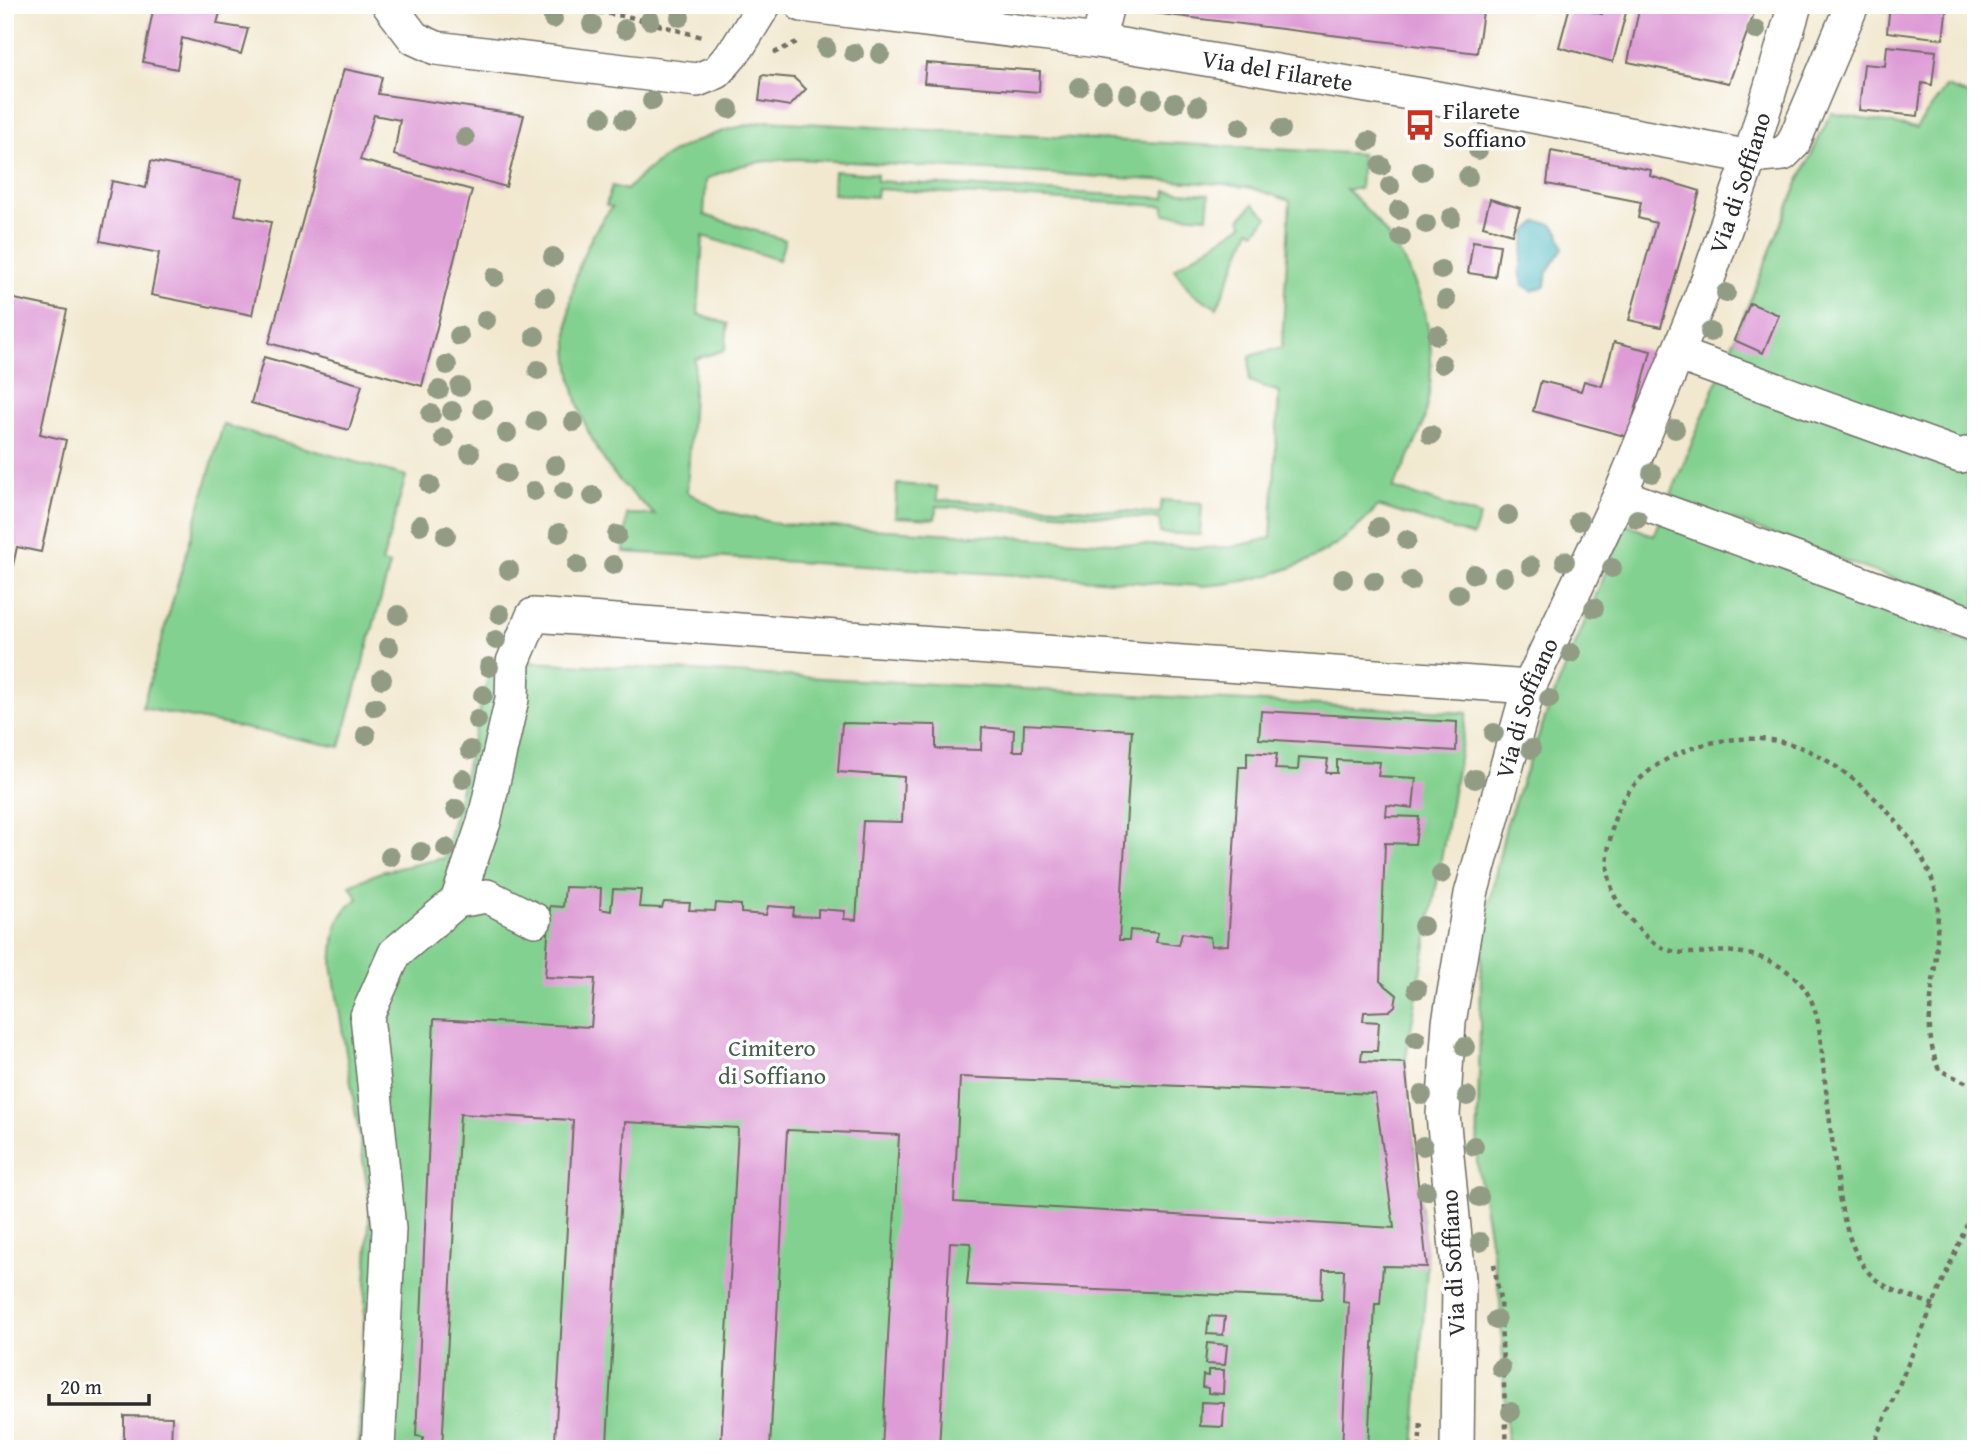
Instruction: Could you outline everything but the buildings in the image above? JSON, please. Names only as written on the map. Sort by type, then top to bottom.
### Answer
[{"type":"street","points":[[389,5],[414,38],[436,48],[697,80],[717,72],[738,47],[764,5]]},
{"type":"street","name":"Via del Filarete","points":[[802,5],[1098,41],[1421,95],[1750,157],[1783,154],[1793,144],[1852,5]]},
{"type":"street","points":[[1098,41],[1107,5]]},
{"type":"street","name":"Via di Soffiano","points":[[1457,1449],[1459,1279],[1443,1115],[1449,1022],[1471,894],[1530,687],[1620,495],[1677,354],[1750,157],[1795,5]]},
{"type":"street","points":[[1677,354],[1961,456],[1976,451]]},
{"type":"street","points":[[1620,495],[1976,625]]},
{"type":"street","points":[[457,901],[484,822],[509,713],[513,662],[533,615],[1530,687]]},
{"type":"street","points":[[378,1449],[389,1228],[367,1016],[395,953],[457,901],[487,896],[535,920]]},
{"type":"path","points":[[549,5],[630,17],[769,55],[803,38]]},
{"type":"path","points":[[1934,1305],[1877,1281],[1858,1254],[1843,1219],[1818,1027],[1810,997],[1794,974],[1764,959],[1734,952],[1691,955],[1654,944],[1623,911],[1610,886],[1607,855],[1617,811],[1638,780],[1665,761],[1701,745],[1750,738],[1786,741],[1813,752],[1871,794],[1899,824],[1920,858],[1937,897],[1935,979],[1927,1024],[1933,1055],[1939,1070],[1976,1087]]},
{"type":"path","points":[[1872,1449],[1976,1203]]},
{"type":"path","points":[[1494,1262],[1500,1300],[1507,1449]]},
{"type":"green space","points":[[1946,87],[1976,97],[1976,609],[1670,497],[1797,185],[1831,113],[1916,128]]},
{"type":"green space","points":[[768,121],[1362,154],[1360,189],[1346,189],[1390,238],[1406,265],[1419,293],[1431,354],[1430,386],[1424,420],[1414,447],[1393,488],[1480,516],[1473,536],[1378,506],[1341,541],[1298,565],[1251,579],[1201,586],[624,552],[627,514],[655,515],[609,468],[588,431],[576,399],[568,332],[571,298],[579,266],[593,235],[612,207],[606,205],[612,186],[627,190],[641,175],[673,152],[710,136]],"holes":[[[799,159],[1252,188],[1290,201],[1282,347],[1250,356],[1249,381],[1279,392],[1271,538],[1232,547],[1202,548],[780,524],[721,511],[687,492],[695,359],[725,350],[728,324],[698,314],[703,236],[779,260],[785,240],[704,215],[706,180],[740,166]]]},
{"type":"green space","points":[[834,171],[877,174],[877,181],[1165,198],[1166,191],[1209,194],[1207,217],[1164,214],[1164,206],[877,189],[876,197],[833,194]]},
{"type":"green space","points":[[1253,204],[1268,217],[1255,232],[1250,229],[1217,308],[1192,293],[1174,269],[1244,224],[1240,219]]},
{"type":"green space","points":[[223,425],[406,476],[382,563],[390,565],[340,747],[142,708]]},
{"type":"green space","points":[[897,484],[937,487],[937,500],[1160,513],[1162,500],[1202,503],[1200,535],[1160,533],[1160,519],[937,506],[935,519],[895,517]]},
{"type":"green space","points":[[1662,516],[1976,646],[1976,1449],[1507,1449],[1500,1300],[1477,1162],[1482,935],[1506,826],[1550,704],[1626,524],[1654,536]]},
{"type":"green space","name":"Cimitero di Soffiano","points":[[492,660],[1467,713],[1405,1063],[1427,1267],[1414,1449],[358,1449],[370,1203],[332,965],[336,928],[343,913],[358,899],[350,885],[381,872],[444,858]]},
{"type":"water","points":[[1537,222],[1550,223],[1559,232],[1563,248],[1547,272],[1545,286],[1532,291],[1523,285],[1520,272],[1526,232]]},
{"type":"place","name":"Filarete Soffiano","points":[[1420,125]]}]
